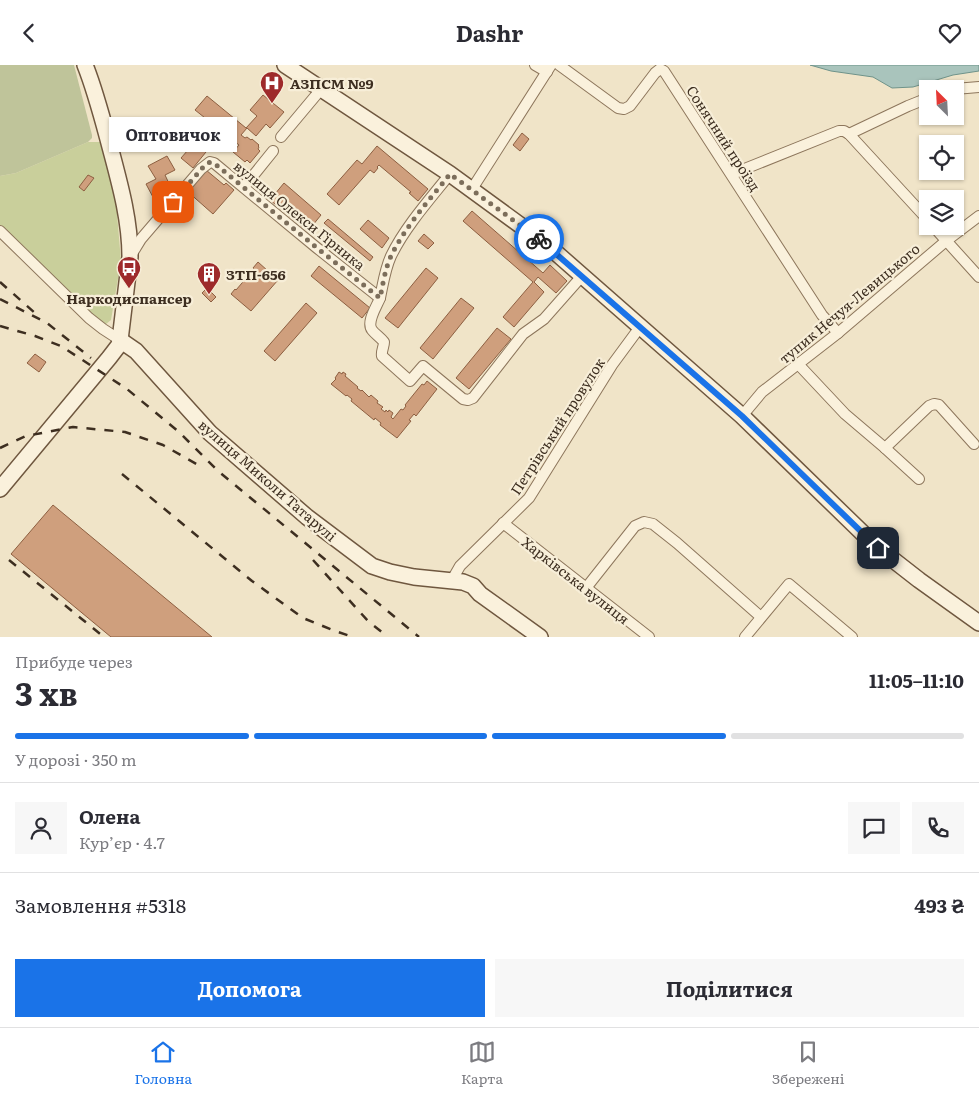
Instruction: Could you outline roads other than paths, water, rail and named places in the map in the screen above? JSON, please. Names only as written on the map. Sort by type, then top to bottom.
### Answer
[{"type":"street","points":[[0,489],[119,345],[130,257],[125,206],[99,107],[85,65]]},
{"type":"street","points":[[285,65],[472,189],[546,244],[742,416],[878,548],[979,623]]},
{"type":"street","points":[[472,189],[549,69],[535,65]]},
{"type":"street","name":"Сонячний проїзд","points":[[559,65],[618,108],[624,109],[630,106],[654,73],[660,69],[664,71],[822,315],[838,333]]},
{"type":"street","points":[[964,88],[979,87]]},
{"type":"street","points":[[281,137],[307,113],[322,88]]},
{"type":"street","points":[[849,134],[919,102]]},
{"type":"street","points":[[732,174],[839,131],[844,131],[849,134],[919,210]]},
{"type":"street","points":[[244,187],[273,151]]},
{"type":"street","name":"вулиця Олекси Гірника","points":[[130,257],[141,239],[205,165],[210,162],[214,163],[380,298],[390,257],[413,222],[450,174]]},
{"type":"street","name":"тупик Нечуя-Левицького","points":[[742,416],[762,392],[838,333],[979,215]]},
{"type":"street","name":"вулиця Миколи Татарулі","points":[[0,231],[89,318],[136,351],[210,433],[307,517],[361,559],[372,566],[390,572],[439,580],[452,580]]},
{"type":"street","points":[[941,235],[979,277]]},
{"type":"street","points":[[380,298],[370,326],[372,331],[384,342],[382,356],[410,381],[423,366],[464,399],[468,400],[473,398],[523,334],[544,319],[582,275]]},
{"type":"street","name":"Петрівський провулок","points":[[452,580],[460,566],[528,498],[612,365],[640,327]]},
{"type":"street","points":[[798,364],[845,414],[919,479]]},
{"type":"street","points":[[885,448],[929,405],[934,403],[939,405],[974,444]]},
{"type":"street","points":[[586,588],[635,527],[644,522],[653,524],[677,543],[761,617]]},
{"type":"street","name":"Харківська вулиця","points":[[503,523],[649,637]]},
{"type":"street","points":[[452,580],[463,582],[473,587],[540,637]]},
{"type":"street","points":[[744,637],[789,584],[852,637]]},
{"type":"water","points":[[810,65],[979,65],[979,71],[936,80],[919,80],[919,85],[913,87],[892,88],[873,77],[831,71]]},
{"type":"railway","points":[[0,282],[35,313]]},
{"type":"railway","points":[[0,299],[47,323],[91,358]]},
{"type":"railway","points":[[0,326],[61,346],[127,389],[179,432],[218,471],[419,637]]},
{"type":"railway","points":[[0,448],[26,436],[73,427],[125,432],[163,445],[200,466]]},
{"type":"railway","points":[[122,474],[252,581],[303,618],[353,637]]},
{"type":"railway","points":[[9,560],[104,637]]},
{"type":"railway","points":[[313,560],[368,621],[388,637]]},
{"type":"place","name":"АЗПСМ №9","points":[[272,104]]},
{"type":"place","name":"Оптовичок","points":[[173,202]]},
{"type":"place","name":"Наркодиспансер","points":[[129,289]]},
{"type":"place","name":"ЗТП-656","points":[[209,295]]}]
